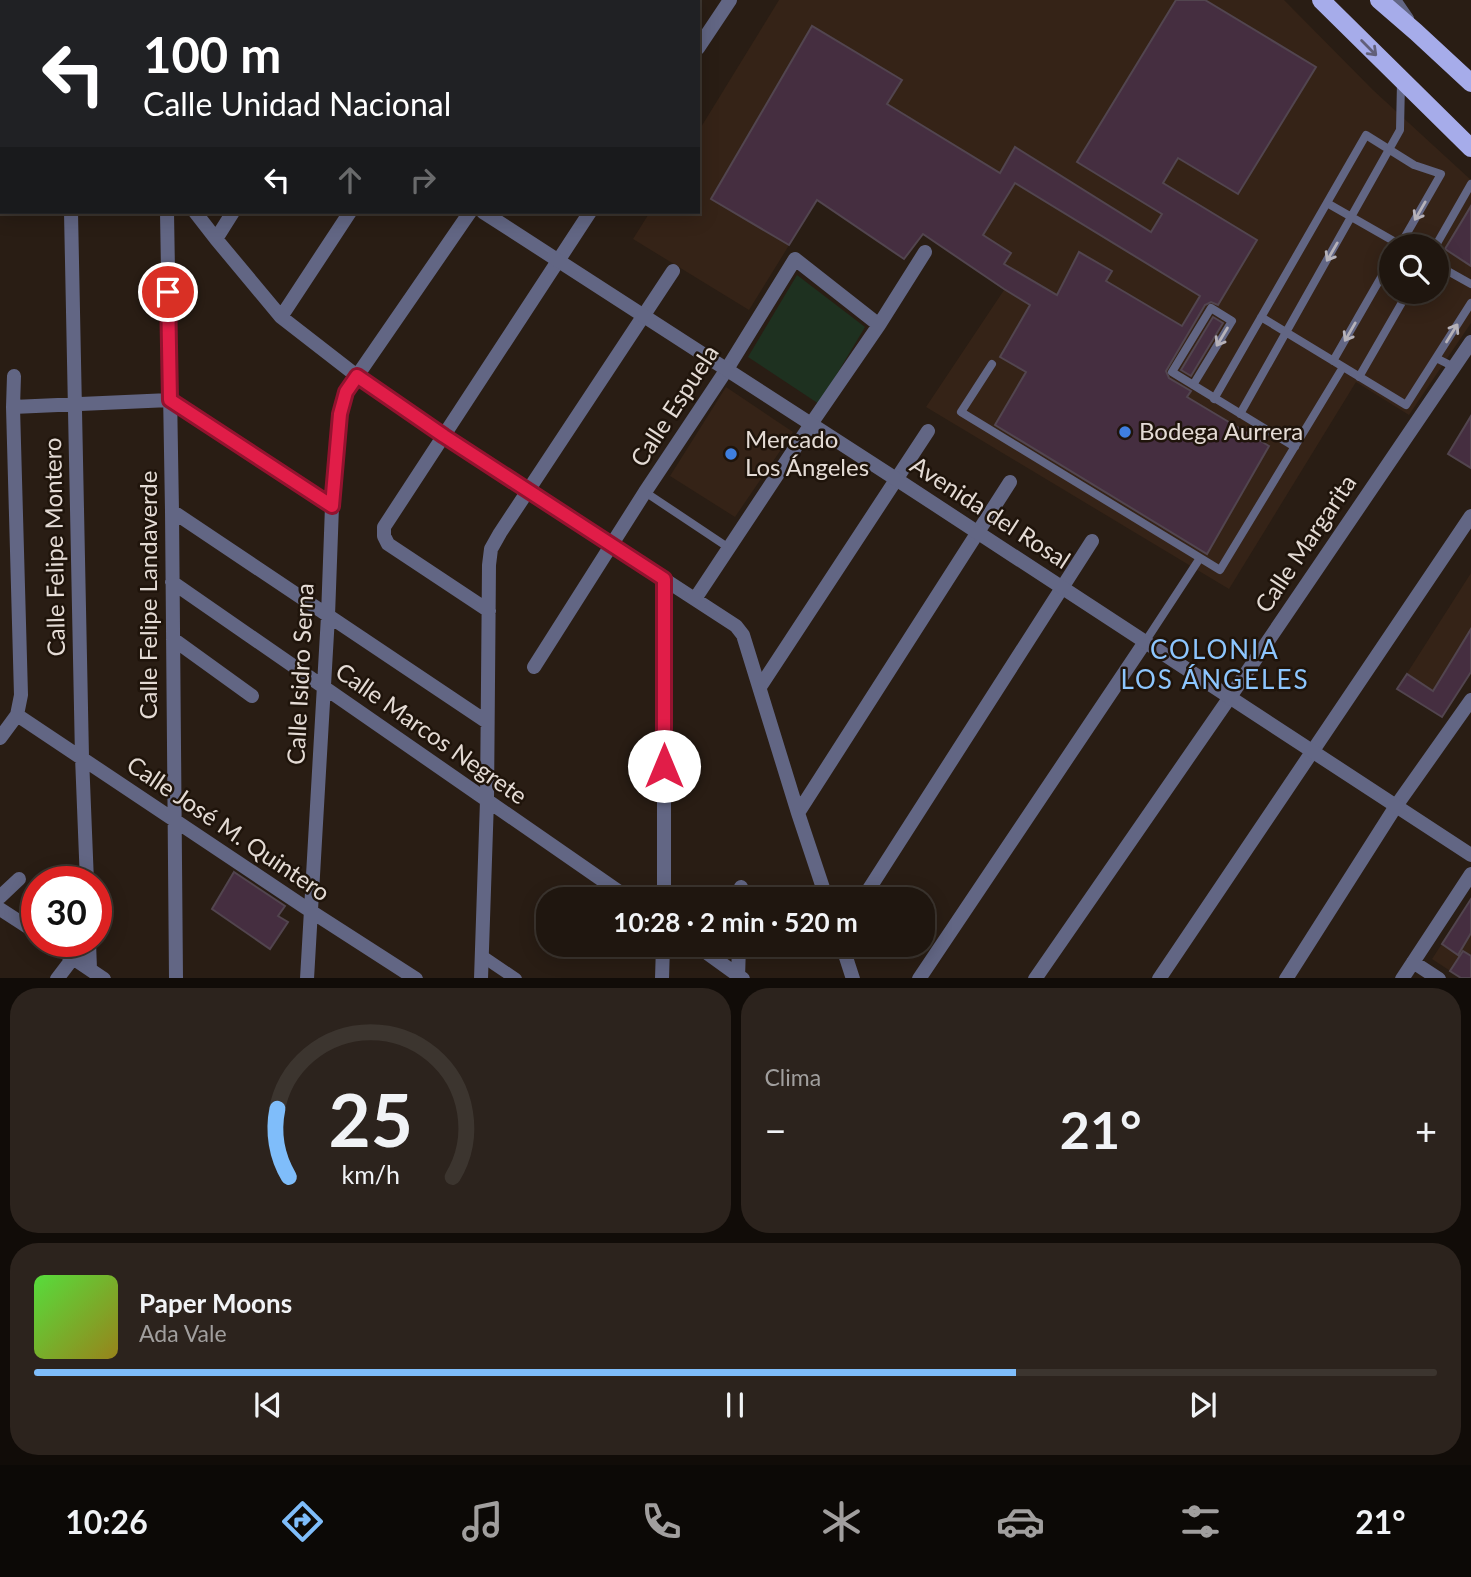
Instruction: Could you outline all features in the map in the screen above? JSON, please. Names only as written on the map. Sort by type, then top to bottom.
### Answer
[{"type":"main road","points":[[1321,0],[1471,148]]},
{"type":"main road","points":[[1379,0],[1471,83]]},
{"type":"street","points":[[700,45],[730,0]]},
{"type":"street","points":[[1394,0],[1416,32]]},
{"type":"street","name":"Calle Felipe Montero","points":[[71,214],[86,866]]},
{"type":"street","name":"Calle Felipe Landaverde","points":[[167,214],[176,978]]},
{"type":"street","points":[[197,214],[281,317],[357,376],[444,436],[736,626],[743,635],[761,687],[823,887]]},
{"type":"street","points":[[216,239],[232,214]]},
{"type":"street","points":[[281,317],[349,214]]},
{"type":"street","name":"Calle Isidro Serna","points":[[307,978],[332,506],[340,414],[346,392],[469,214]]},
{"type":"street","name":"Avenida del Rosal","points":[[486,214],[1471,855]]},
{"type":"street","points":[[489,611],[388,544],[384,527],[589,214]]},
{"type":"street","points":[[695,599],[925,252]]},
{"type":"street","name":"Calle Espuela","points":[[534,667],[795,259],[879,325]]},
{"type":"street","points":[[481,978],[491,549],[673,271]]},
{"type":"street","name":"Calle Margarita","points":[[1035,978],[1471,342]]},
{"type":"street","points":[[0,738],[17,715],[21,695],[13,407],[15,376]]},
{"type":"street","points":[[13,407],[170,400],[332,506]]},
{"type":"street","points":[[761,687],[928,431]]},
{"type":"street","points":[[798,813],[1010,482]]},
{"type":"street","points":[[172,511],[487,722]]},
{"type":"street","points":[[1159,978],[1471,516]]},
{"type":"street","points":[[870,887],[1092,541]]},
{"type":"street","points":[[664,579],[664,887]]},
{"type":"street","name":"Calle Marcos Negrete","points":[[172,582],[612,887]]},
{"type":"street","points":[[173,639],[252,696]]},
{"type":"street","points":[[919,978],[1145,642]]},
{"type":"street","points":[[1286,978],[1396,806],[1471,700]]},
{"type":"street","name":"Calle José M. Quintero","points":[[17,715],[312,912],[416,978]]},
{"type":"street","points":[[1402,978],[1471,874]]},
{"type":"street","points":[[0,897],[19,879]]},
{"type":"street","points":[[0,909],[21,923]]},
{"type":"street","points":[[482,956],[516,978]]},
{"type":"street","points":[[90,957],[90,969]]},
{"type":"street","points":[[662,978],[663,957]]},
{"type":"street","points":[[712,957],[740,977]]},
{"type":"street","points":[[739,957],[740,977]]},
{"type":"street","points":[[846,957],[853,978]]},
{"type":"street","points":[[57,978],[73,958],[104,978]]},
{"type":"street","points":[[1413,962],[1439,978]]},
{"type":"lane","points":[[1240,414],[1400,131],[1401,79]]},
{"type":"lane","points":[[1214,399],[1366,135],[1414,165],[1441,174],[1408,234]]},
{"type":"lane","points":[[1442,234],[1471,184]]},
{"type":"lane","points":[[1327,203],[1381,234]]},
{"type":"lane","points":[[1449,272],[1471,285]]},
{"type":"lane","points":[[1333,361],[1379,281]]},
{"type":"lane","points":[[1261,317],[1406,405],[1471,303]]},
{"type":"lane","points":[[1359,377],[1401,304]]},
{"type":"lane","points":[[1193,385],[1231,321],[1210,308],[1172,372],[1214,399],[1295,447]]},
{"type":"lane","points":[[1436,358],[1454,368]]},
{"type":"lane","points":[[992,365],[961,412],[1220,569],[1343,367]]},
{"type":"lane","points":[[645,492],[729,548]]},
{"type":"lane","points":[[1145,642],[1200,558]]},
{"type":"shaded area","points":[[779,0],[1284,0],[1373,90],[1471,180],[1471,323],[1409,415],[1356,382],[1229,589],[926,407],[1004,290],[924,234],[904,259],[817,200],[749,310],[633,239],[649,214],[700,214],[700,129]]},
{"type":"shaded area","name":"Mercado Los Ángeles","points":[[726,387],[793,432],[735,517],[670,476]]},
{"type":"shaded area","points":[[1471,573],[1471,672],[1442,717],[1397,689]]},
{"type":"shaded area","points":[[1471,899],[1471,978],[1461,978],[1432,959]]},
{"type":"green space","points":[[797,275],[865,327],[819,404],[748,357]]},
{"type":"building","points":[[1176,0],[1205,0],[1316,67],[1238,194],[1178,158],[1163,183],[1257,240],[1218,305],[1211,302],[1205,305],[1166,371],[1169,378],[1191,391],[1187,397],[1269,446],[1207,554],[995,425],[1026,372],[1000,357],[1030,305],[923,234],[904,259],[817,200],[789,245],[711,199],[812,26],[902,80],[887,104],[1000,173],[1015,147],[1151,232],[1162,214],[1077,162]],"holes":[[[1015,183],[1200,296],[1182,326],[1106,281],[1112,271],[1079,252],[1057,295],[1004,264],[1011,253],[983,235]]]},
{"type":"building","points":[[1471,206],[1471,266],[1449,252],[1449,242]]},
{"type":"building","points":[[1213,317],[1223,323],[1191,376],[1181,370]]},
{"type":"building","points":[[1471,416],[1471,468],[1448,454]]},
{"type":"building","points":[[1471,629],[1471,672],[1442,717],[1397,689],[1407,674],[1433,691]]},
{"type":"building","points":[[234,872],[285,906],[278,916],[288,922],[270,949],[212,909]]},
{"type":"building","points":[[1471,899],[1471,933],[1458,955],[1442,944]]},
{"type":"building","points":[[1463,951],[1471,956],[1471,978],[1461,978],[1450,971]]},
{"type":"place","name":"Bodega Aurrera","points":[[1125,432]]},
{"type":"place","name":"Mercado Los Ángeles","points":[[731,454]]},
{"type":"district","name":"COLONIA LOS ÁNGELES","points":[[1215,665]]},
{"type":"route","points":[[168,292],[170,400],[332,506],[340,414],[346,392],[357,376],[664,579],[664,766]]}]
